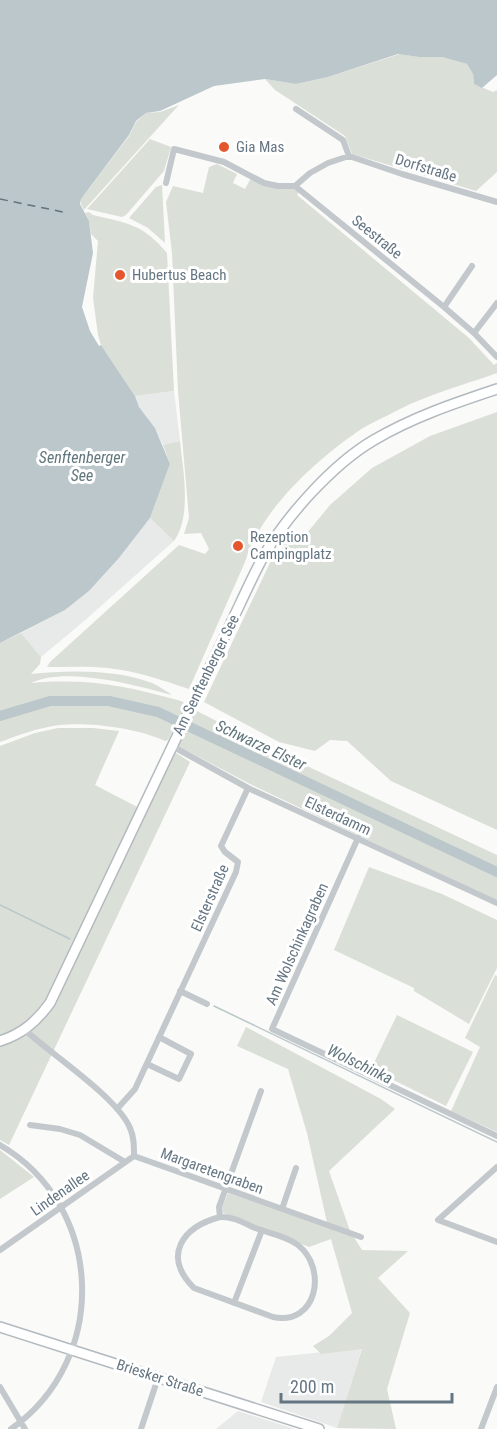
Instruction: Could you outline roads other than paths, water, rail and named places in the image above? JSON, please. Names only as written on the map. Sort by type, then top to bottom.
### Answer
[{"type":"street","points":[[166,183],[174,150],[224,162],[264,183],[278,186],[294,186],[310,173],[328,163],[349,156],[343,140],[296,109]]},
{"type":"street","name":"Dorfstraße","points":[[349,156],[497,202]]},
{"type":"street","name":"Seestraße","points":[[294,186],[301,189],[444,307],[497,357]]},
{"type":"street","points":[[444,307],[472,266]]},
{"type":"street","points":[[474,333],[497,303]]},
{"type":"street","name":"Am Senftenberger See","points":[[0,1041],[25,1030],[40,1017],[50,1003],[263,558],[282,527],[340,465],[372,441],[421,416],[497,389]]},
{"type":"street","name":"Elsterdamm","points":[[174,742],[248,788],[497,903]]},
{"type":"street","name":"Elsterstraße","points":[[117,1109],[135,1089],[236,872],[238,862],[236,858],[225,852],[221,846],[248,788]]},
{"type":"street","name":"Am Wolschinkagraben","points":[[358,838],[272,1029],[497,1136]]},
{"type":"street","points":[[180,991],[207,1004]]},
{"type":"street","points":[[25,1030],[117,1109],[131,1129],[134,1156]]},
{"type":"street","points":[[147,1064],[178,1079],[191,1054],[159,1037]]},
{"type":"street","points":[[220,1217],[219,1207],[261,1091]]},
{"type":"street","points":[[30,1125],[60,1129],[80,1135],[125,1162]]},
{"type":"street","points":[[0,1145],[32,1170],[62,1207],[76,1240],[82,1282],[81,1313],[71,1349],[51,1389],[21,1422],[11,1429]]},
{"type":"street","name":"Margaretengraben","points":[[134,1156],[361,1237]]},
{"type":"street","name":"Lindenallee","points":[[0,1250],[134,1156]]},
{"type":"street","points":[[497,1167],[438,1220],[497,1242]]},
{"type":"street","points":[[282,1209],[296,1168]]},
{"type":"street","points":[[220,1217],[234,1219],[297,1244],[305,1253],[314,1277],[315,1289],[313,1296],[300,1312],[285,1319],[194,1288],[179,1270],[177,1259],[184,1238],[199,1226],[220,1217]]},
{"type":"street","points":[[234,1303],[262,1230]]},
{"type":"street","name":"Briesker Straße","points":[[0,1327],[319,1429]]},
{"type":"street","points":[[141,1429],[158,1377]]},
{"type":"street","points":[[0,1387],[25,1429]]},
{"type":"street","points":[[481,1429],[497,1387]]},
{"type":"water","name":"Senftenberger See","points":[[0,0],[497,0],[497,75],[482,88],[474,84],[473,74],[467,64],[442,57],[398,54],[328,77],[296,84],[265,79],[214,86],[160,111],[146,113],[136,121],[129,135],[81,199],[80,204],[89,221],[93,253],[82,307],[90,331],[155,428],[170,464],[150,518],[119,558],[89,591],[65,610],[0,643]]},
{"type":"waterway","name":"Schwarze Elster","points":[[0,716],[50,701],[109,701],[158,712],[497,872]]},
{"type":"waterway","points":[[0,905],[70,939]]},
{"type":"waterway","name":"Wolschinka","points":[[214,1006],[497,1142]]},
{"type":"place","name":"Gia Mas","points":[[224,147]]},
{"type":"place","name":"Hubertus Beach","points":[[120,275]]},
{"type":"place","name":"Rezeption Campingplatz","points":[[238,546]]}]
